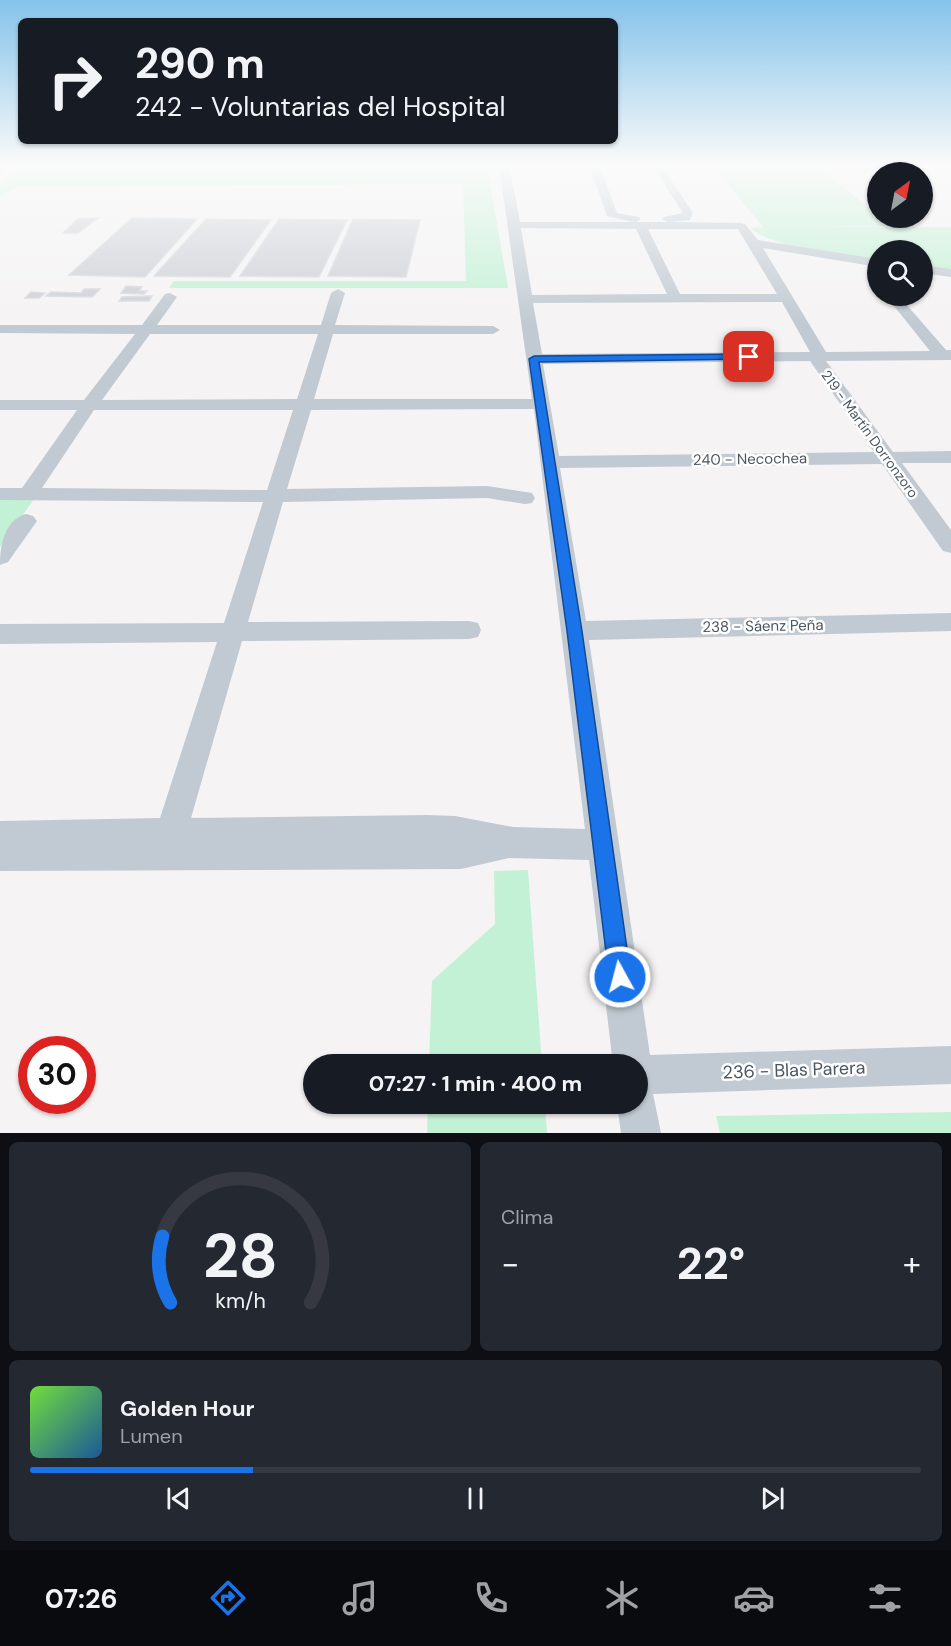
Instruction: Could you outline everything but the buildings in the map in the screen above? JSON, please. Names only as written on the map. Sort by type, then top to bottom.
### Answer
[{"type":"street","points":[[514,218],[575,631],[631,1054]]},
{"type":"street","points":[[621,218],[686,218]]},
{"type":"street","points":[[515,225],[640,225],[675,297]]},
{"type":"street","name":"219 - Martín Dorronzoro","points":[[640,225],[741,226],[754,243],[818,351],[818,361],[951,546]]},
{"type":"street","points":[[754,243],[867,262]]},
{"type":"street","points":[[863,261],[867,266]]},
{"type":"street","points":[[933,271],[951,273]]},
{"type":"street","points":[[166,844],[338,293]]},
{"type":"street","points":[[28,494],[89,405],[170,297]]},
{"type":"street","points":[[526,299],[785,298]]},
{"type":"street","points":[[901,306],[946,355]]},
{"type":"street","points":[[0,329],[493,330]]},
{"type":"street","points":[[534,359],[946,355]]},
{"type":"street","points":[[0,405],[540,404]]},
{"type":"street","name":"240 - Necochea","points":[[549,462],[951,457]]},
{"type":"street","points":[[0,494],[272,500],[554,499]]},
{"type":"street","points":[[0,557],[26,521]]},
{"type":"street","name":"238 - Sáenz Peña","points":[[575,631],[951,622]]},
{"type":"street","points":[[0,634],[469,630]]},
{"type":"street","points":[[0,836],[166,844],[461,853],[513,843],[603,845]]},
{"type":"street","points":[[0,855],[166,844]]},
{"type":"street","name":"236 - Blas Parera","points":[[648,1075],[951,1065]]},
{"type":"street","points":[[638,1114],[641,1133]]},
{"type":"green space","points":[[464,218],[496,218],[508,288],[169,288],[174,281],[466,281]]},
{"type":"green space","points":[[755,218],[867,218],[867,226],[811,227],[951,227],[951,270],[933,267],[933,240],[867,240],[867,258],[810,250],[777,242],[750,228],[763,227]]},
{"type":"green space","points":[[0,499],[34,499],[0,547]]},
{"type":"green space","points":[[528,870],[541,1054],[429,1054],[432,981],[495,924],[494,871]]},
{"type":"green space","points":[[951,1112],[951,1133],[720,1133],[716,1116]]},
{"type":"green space","points":[[428,1114],[546,1114],[547,1133],[427,1133]]},
{"type":"route","points":[[620,977],[575,631],[534,359],[749,357]]}]
